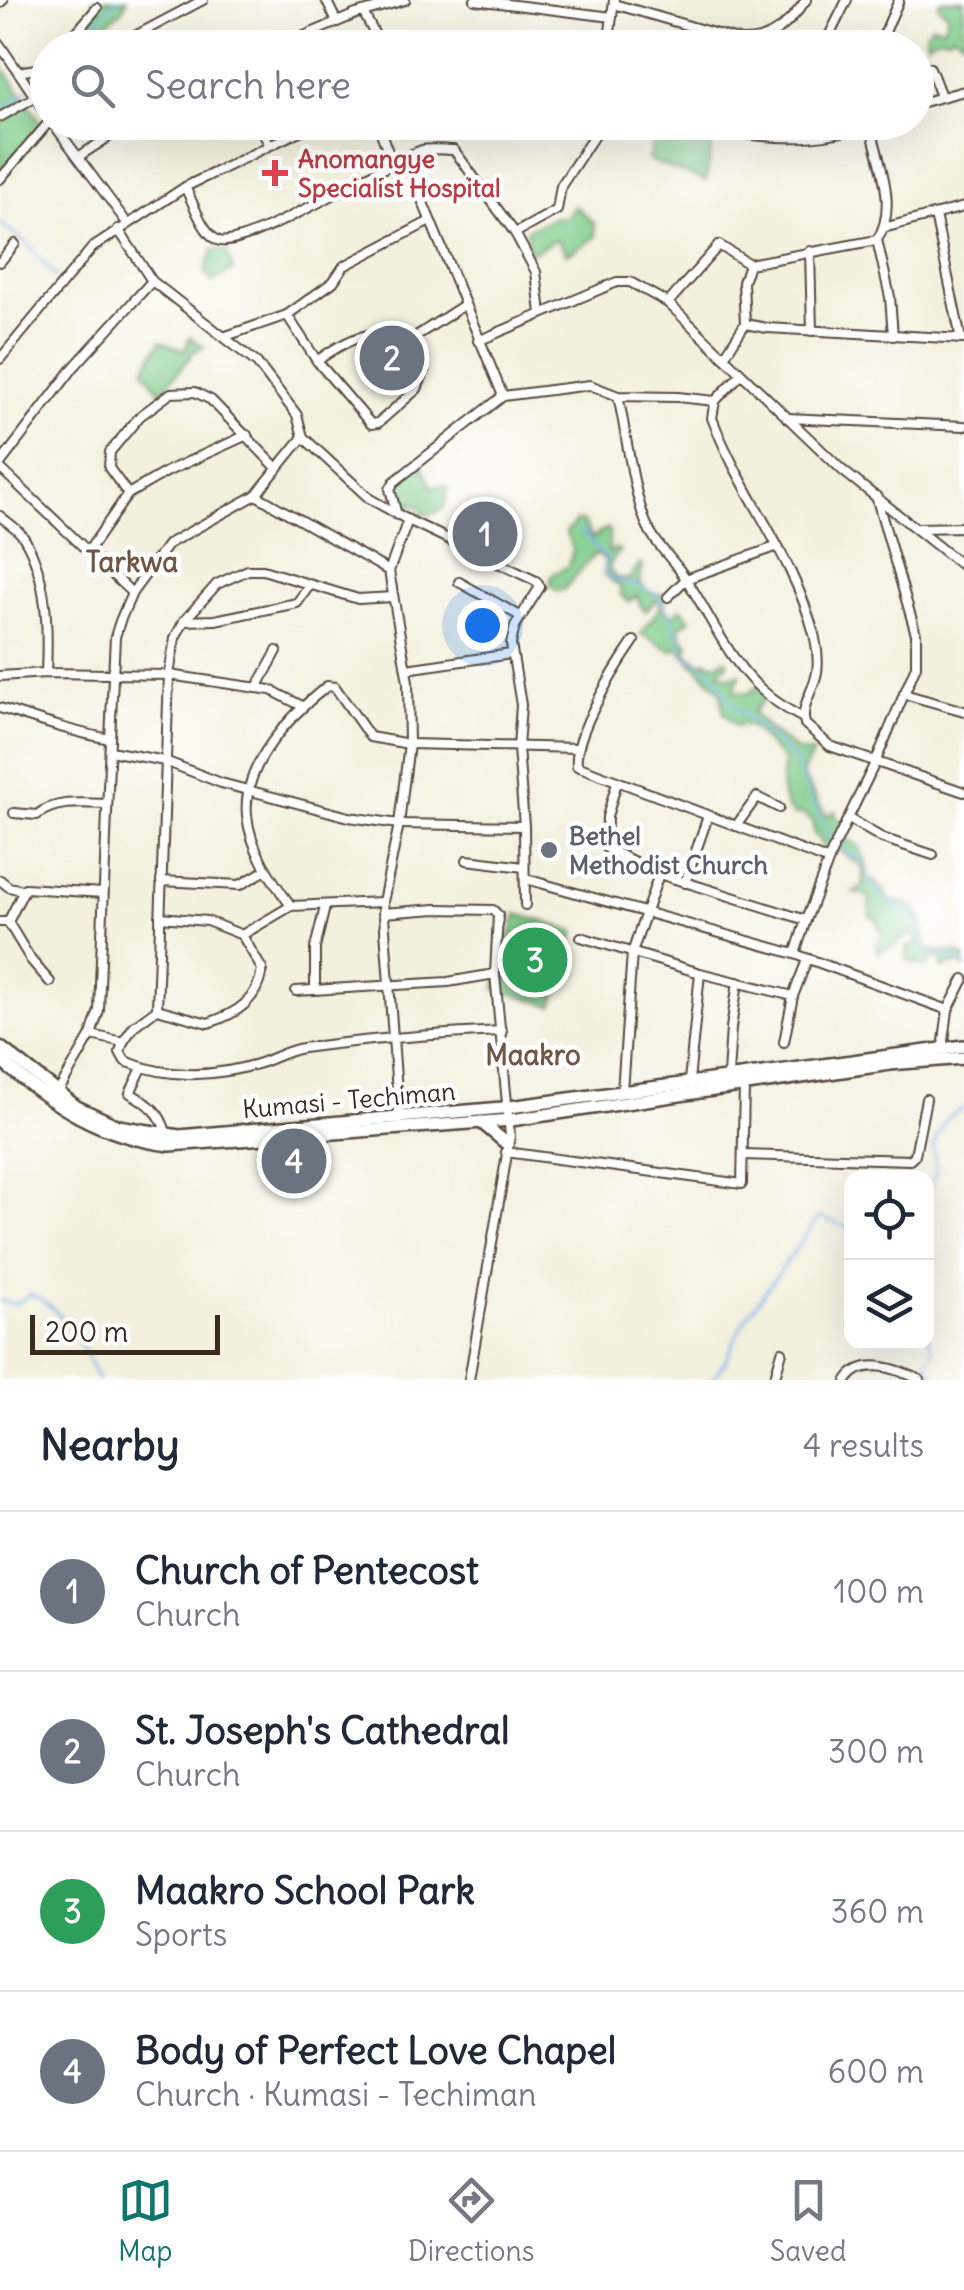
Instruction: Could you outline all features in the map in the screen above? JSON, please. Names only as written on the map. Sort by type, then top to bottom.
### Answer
[{"type":"highway","points":[[0,1060],[103,1130],[170,1144],[482,1122],[507,1114],[527,1118],[744,1087],[889,1059],[944,1053],[964,1046]]},
{"type":"highway","name":"Kumasi - Techiman","points":[[0,1048],[54,1098],[118,1126],[167,1136],[507,1114],[622,1091],[889,1059]]},
{"type":"highway","points":[[944,1053],[964,1058]]},
{"type":"highway","points":[[482,1122],[507,1146],[527,1118]]},
{"type":"street","points":[[146,30],[203,0]]},
{"type":"street","points":[[326,0],[338,22]]},
{"type":"street","points":[[319,30],[405,0]]},
{"type":"street","points":[[475,0],[539,4],[612,17]]},
{"type":"street","points":[[778,30],[806,0]]},
{"type":"street","points":[[832,30],[846,0]]},
{"type":"street","points":[[886,30],[898,0]]},
{"type":"street","points":[[610,30],[614,2],[708,30]]},
{"type":"street","points":[[78,30],[97,8]]},
{"type":"street","points":[[363,12],[372,30]]},
{"type":"street","points":[[0,45],[30,89]]},
{"type":"street","points":[[21,76],[30,72]]},
{"type":"street","points":[[934,78],[941,96]]},
{"type":"street","points":[[934,98],[964,91]]},
{"type":"street","points":[[0,117],[30,101]]},
{"type":"street","points":[[0,178],[33,140]]},
{"type":"street","points":[[65,140],[127,223]]},
{"type":"street","points":[[78,157],[104,140]]},
{"type":"street","points":[[267,140],[269,144]]},
{"type":"street","points":[[0,360],[86,254],[185,187],[278,140]]},
{"type":"street","points":[[384,140],[393,165]]},
{"type":"street","points":[[516,233],[557,210],[561,186],[591,140]]},
{"type":"street","points":[[875,140],[884,184],[886,226],[878,240],[890,297],[893,336]]},
{"type":"street","points":[[185,187],[214,238],[231,244],[424,150],[454,150],[516,233],[536,272],[541,313]]},
{"type":"street","points":[[405,159],[503,396]]},
{"type":"street","points":[[886,226],[964,207]]},
{"type":"street","points":[[745,324],[962,339],[935,215]]},
{"type":"street","points":[[226,336],[287,315],[333,282],[344,266],[430,221]]},
{"type":"street","points":[[118,229],[152,281],[253,358],[297,414],[303,438],[363,493],[397,515],[536,581],[540,587],[520,616],[511,639],[521,704],[518,748],[525,906]]},
{"type":"street","points":[[668,303],[719,245],[749,264],[878,240]]},
{"type":"street","points":[[0,262],[15,244]]},
{"type":"street","points":[[810,251],[812,330]]},
{"type":"street","points":[[724,357],[745,324],[743,282],[749,264]]},
{"type":"street","points":[[132,593],[0,466],[74,367],[152,281]]},
{"type":"street","points":[[478,341],[617,282],[630,282],[668,303],[842,470],[964,567]]},
{"type":"street","points":[[317,361],[337,346],[366,334],[388,332],[414,338],[464,305]]},
{"type":"street","points":[[287,315],[317,361],[367,422],[374,424],[411,396],[421,380],[424,364],[414,338]]},
{"type":"street","points":[[741,374],[715,402],[714,426],[778,546],[814,631],[817,674],[803,718]]},
{"type":"street","points":[[397,515],[390,490],[394,482],[503,396],[590,385],[618,396],[678,396],[715,402]]},
{"type":"street","points":[[128,494],[110,468],[110,452],[140,416],[164,396],[185,391],[204,396],[247,434],[277,468]]},
{"type":"street","points":[[618,396],[644,520],[660,548],[686,579],[740,668],[776,702],[803,718],[808,729],[830,746],[964,792]]},
{"type":"street","points":[[787,418],[964,426]]},
{"type":"street","points":[[90,550],[128,494],[247,434]]},
{"type":"street","points":[[54,1098],[91,1035],[98,1010],[117,630],[132,593],[168,544],[256,494],[303,438]]},
{"type":"street","points":[[256,494],[389,571]]},
{"type":"street","points":[[795,954],[826,860],[875,763],[916,666],[916,634],[876,496]]},
{"type":"street","points":[[0,516],[23,536],[42,585],[48,634],[46,673]]},
{"type":"street","points":[[399,1119],[383,902],[399,824],[409,744],[406,669],[389,571],[408,520]]},
{"type":"street","points":[[918,528],[964,526]]},
{"type":"street","points":[[668,597],[686,579],[778,546]]},
{"type":"street","points":[[157,1008],[169,674],[175,638],[184,621],[217,584],[248,570],[263,570],[358,599],[392,597]]},
{"type":"street","points":[[459,582],[520,616]]},
{"type":"street","points":[[184,621],[216,620],[297,602],[308,586]]},
{"type":"street","points":[[634,640],[609,679],[578,748],[575,764],[826,860]]},
{"type":"street","points":[[257,688],[277,651]]},
{"type":"street","points":[[406,669],[511,654]]},
{"type":"street","points":[[0,676],[169,674],[276,692],[302,706]]},
{"type":"street","points":[[291,906],[266,870],[247,815],[250,791],[269,744],[302,706],[327,686],[333,686],[360,720],[367,736],[409,744],[578,748]]},
{"type":"street","points":[[904,694],[964,711]]},
{"type":"street","points":[[0,708],[71,732],[110,739]]},
{"type":"street","points":[[110,751],[165,761],[250,791],[348,817],[399,824],[524,826]]},
{"type":"street","points":[[617,782],[607,817],[606,848],[659,874],[806,920]]},
{"type":"street","points":[[736,826],[756,796],[780,808]]},
{"type":"street","points":[[14,813],[37,815],[45,808],[69,804],[107,804]]},
{"type":"street","points":[[685,883],[708,816]]},
{"type":"street","points":[[849,819],[882,838],[933,855]]},
{"type":"street","points":[[467,860],[524,867]]},
{"type":"street","points":[[162,881],[240,885],[266,870]]},
{"type":"street","points":[[622,1091],[632,953],[659,874]]},
{"type":"street","points":[[526,879],[795,954],[948,1010]]},
{"type":"street","points":[[0,880],[22,890],[103,893]]},
{"type":"street","points":[[22,890],[4,922],[50,982]]},
{"type":"street","points":[[242,935],[291,906],[383,902]]},
{"type":"street","points":[[316,990],[315,948],[325,907]]},
{"type":"street","points":[[383,913],[436,909],[493,910],[498,915],[495,974],[502,1031],[507,1146],[469,1380]]},
{"type":"street","points":[[157,1008],[208,1024],[243,1008],[259,984],[262,969],[242,935],[207,921],[160,917]]},
{"type":"street","points":[[581,937],[793,996]]},
{"type":"street","points":[[784,1042],[793,996],[807,960]]},
{"type":"street","points":[[690,1082],[700,973]]},
{"type":"street","points":[[296,991],[448,982],[495,974]]},
{"type":"street","points":[[944,1053],[948,1010],[964,978]]},
{"type":"street","points":[[728,1076],[730,1028],[738,982]]},
{"type":"street","points":[[157,1008],[134,1026],[122,1042],[121,1058],[142,1068],[176,1074],[218,1073],[258,1064],[298,1048],[502,1031]]},
{"type":"street","points":[[91,1035],[122,1042]]},
{"type":"street","points":[[142,1068],[130,1093],[154,1108],[167,1136]]},
{"type":"street","points":[[507,1146],[735,1186],[742,1184],[744,1087]]},
{"type":"street","points":[[743,1154],[910,1160],[915,1155],[926,1100]]},
{"type":"street","points":[[774,1380],[782,1352]]},
{"type":"street","points":[[847,1380],[858,1368],[870,1366],[920,1380]]},
{"type":"green space","points":[[93,0],[127,0],[122,10],[99,30],[81,30],[99,8]]},
{"type":"green space","points":[[941,0],[964,0],[964,41],[953,34],[934,40],[934,30],[927,30],[931,25],[944,27],[948,14],[938,5]]},
{"type":"green space","points":[[0,63],[30,107],[32,140],[0,172]]},
{"type":"green space","points":[[654,140],[713,140],[706,181],[648,160]]},
{"type":"green space","points":[[575,206],[594,223],[596,237],[567,254],[557,239],[528,251],[526,230],[555,217],[565,218]]},
{"type":"green space","points":[[213,250],[226,251],[233,270],[212,282],[205,271]]},
{"type":"green space","points":[[190,337],[204,347],[191,353],[160,392],[144,369],[161,341],[184,351]]},
{"type":"green space","points":[[421,463],[432,487],[449,488],[444,508],[430,515],[412,503],[409,509],[423,516],[420,522],[399,511],[393,490],[401,477]]},
{"type":"green space","points":[[576,521],[584,522],[591,539],[607,528],[609,553],[616,548],[620,551],[608,567],[616,578],[628,580],[640,564],[643,568],[639,583],[652,594],[665,594],[664,610],[674,615],[681,608],[690,619],[679,628],[684,641],[689,643],[686,652],[702,664],[726,659],[728,663],[719,673],[729,677],[740,674],[734,691],[748,694],[756,687],[767,696],[753,712],[766,727],[798,752],[813,753],[802,774],[824,813],[835,811],[837,820],[844,825],[829,849],[823,850],[821,840],[814,834],[813,822],[789,810],[781,783],[784,762],[753,728],[736,726],[723,712],[721,692],[677,647],[673,651],[641,634],[661,606],[657,599],[646,611],[637,595],[629,602],[621,595],[621,588],[604,574],[605,560],[596,553],[563,590],[557,591],[550,585],[552,575],[568,566],[573,551],[566,532]]},
{"type":"green space","points":[[844,840],[860,848],[869,878],[884,890],[889,901],[916,909],[926,949],[964,956],[964,968],[958,963],[942,968],[942,958],[935,957],[924,967],[907,960],[907,946],[916,945],[916,935],[908,935],[878,952],[876,946],[883,933],[878,921],[870,916],[869,896],[853,893],[863,885],[863,867],[838,850]]},
{"type":"green space","points":[[517,914],[575,931],[553,1006],[495,989]]},
{"type":"waterway","points":[[89,30],[116,0]]},
{"type":"waterway","points":[[0,112],[26,91]]},
{"type":"waterway","points":[[0,223],[26,243],[56,277]]},
{"type":"waterway","points":[[580,530],[607,559],[604,571],[617,582],[638,585],[654,593],[671,615],[685,655],[712,671],[730,702],[793,758],[831,839],[846,854],[863,859],[877,892],[918,921],[928,954],[948,955],[964,965]]},
{"type":"waterway","points":[[934,1177],[933,1145],[947,1118],[964,1108]]},
{"type":"waterway","points":[[712,1380],[743,1322],[819,1217],[844,1226]]},
{"type":"waterway","points":[[0,1301],[15,1304],[31,1294],[54,1309],[80,1342],[98,1380]]},
{"type":"waterway","points":[[933,1350],[927,1365],[938,1380]]},
{"type":"place","name":"Anomangye Specialist Hospital","points":[[275,173]]},
{"type":"place","name":"St. Joseph's Cathedral","points":[[392,358]]},
{"type":"place","name":"Church of Pentecost","points":[[485,534]]},
{"type":"place","name":"Bethel Methodist Church","points":[[549,850]]},
{"type":"place","name":"Maakro School Park","points":[[535,960]]},
{"type":"place","name":"Body of Perfect Love Chapel","points":[[294,1161]]},
{"type":"district","name":"Tarkwa","points":[[132,562]]},
{"type":"district","name":"Maakro","points":[[533,1055]]}]
